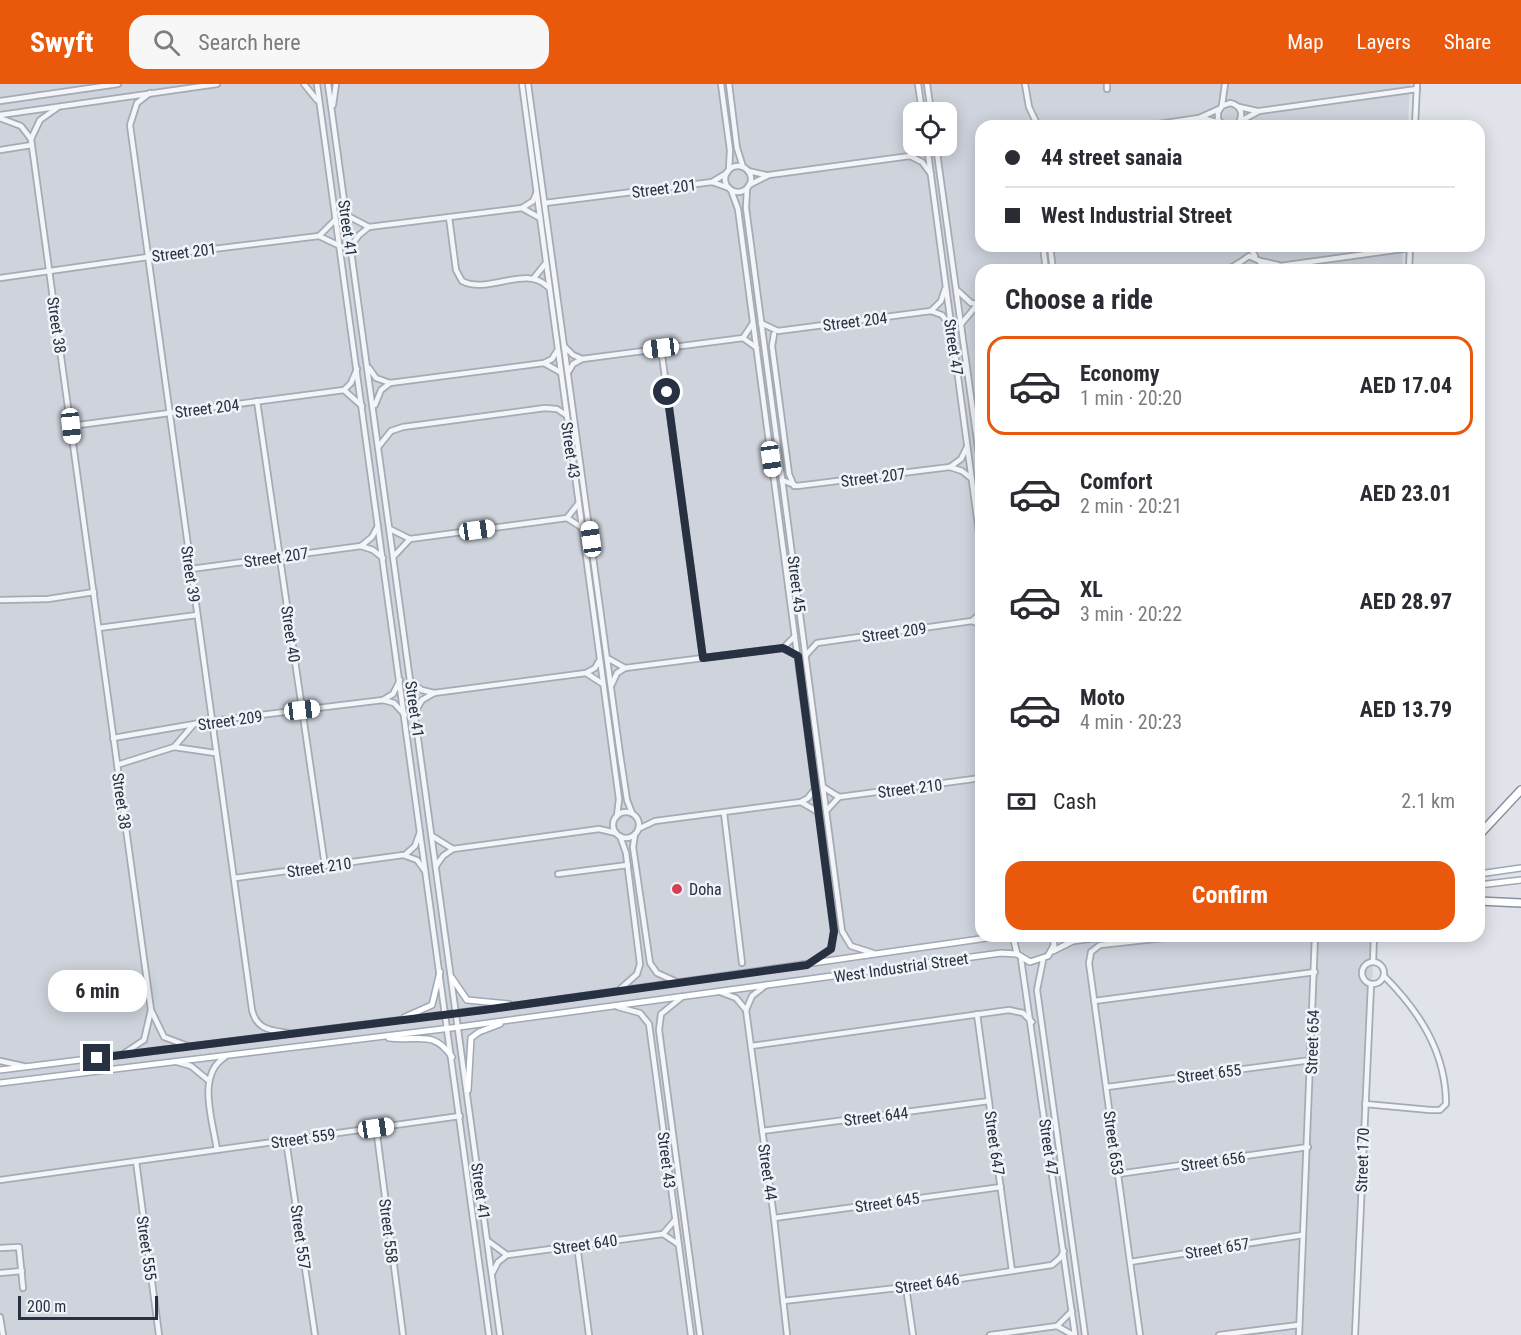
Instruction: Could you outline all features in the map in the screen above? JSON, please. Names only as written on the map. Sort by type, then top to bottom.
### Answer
[{"type":"highway","points":[[1485,829],[1521,790]]},
{"type":"highway","points":[[1485,901],[1521,903]]},
{"type":"main road","points":[[1485,873],[1521,868]]},
{"type":"main road","points":[[1485,884],[1521,880]]},
{"type":"main road","name":"West Industrial Street","points":[[0,1070],[519,1005],[975,940]]},
{"type":"main road","points":[[1015,942],[1019,956]]},
{"type":"main road","points":[[1052,951],[1053,942]]},
{"type":"main road","points":[[1043,960],[1052,951],[1071,942]]},
{"type":"main road","name":"West Industrial Street","points":[[0,1083],[506,1021],[1001,953],[1019,956],[1030,962],[1043,960]]},
{"type":"main road","points":[[395,1020],[423,1011],[432,1005],[440,972]]},
{"type":"main road","points":[[452,978],[467,1000],[519,1005]]},
{"type":"main road","points":[[468,1090],[471,1038],[478,1032],[506,1021]]},
{"type":"main road","points":[[381,1037],[433,1039],[444,1045],[452,1057]]},
{"type":"street","points":[[0,101],[118,84]]},
{"type":"street","points":[[0,116],[217,84]]},
{"type":"street","points":[[304,84],[314,93],[320,105]]},
{"type":"street","name":"Street 41","points":[[317,84],[358,366],[489,1335]]},
{"type":"street","name":"Street 41","points":[[328,84],[500,1335]]},
{"type":"street","points":[[332,114],[336,84]]},
{"type":"street","name":"Street 43","points":[[522,84],[619,799],[616,818]]},
{"type":"street","name":"Street 43","points":[[528,84],[627,800],[634,815]]},
{"type":"street","points":[[721,84],[730,157],[725,179],[730,189],[739,192],[769,175],[910,156],[922,162],[931,174]]},
{"type":"street","points":[[729,84],[737,148],[751,176],[748,187]]},
{"type":"street","points":[[918,84],[921,102]]},
{"type":"street","points":[[927,84],[930,102]]},
{"type":"street","points":[[1025,84],[1029,107],[1035,120]]},
{"type":"street","points":[[1220,120],[1218,116],[1225,84]]},
{"type":"street","points":[[1186,120],[1199,118],[1230,103],[1259,111],[1417,86],[1415,120]]},
{"type":"street","name":"Street 39","points":[[150,93],[137,103],[130,125],[215,753],[255,1019],[263,1028],[293,1034]]},
{"type":"street","points":[[32,142],[40,120],[59,106]]},
{"type":"street","points":[[1238,106],[1241,112],[1239,120]]},
{"type":"street","points":[[1245,120],[1259,111]]},
{"type":"street","points":[[0,116],[21,126],[32,142]]},
{"type":"street","points":[[1199,118],[1206,120]]},
{"type":"street","points":[[0,150],[32,142]]},
{"type":"street","name":"Street 38","points":[[32,142],[151,1010],[164,1037],[195,1047]]},
{"type":"street","name":"Street 47","points":[[928,156],[975,501]]},
{"type":"street","name":"Street 47","points":[[937,156],[975,423]]},
{"type":"street","points":[[728,172],[736,167],[769,175]]},
{"type":"street","name":"Street 201","points":[[545,204],[712,182],[728,172]]},
{"type":"street","name":"Street 201","points":[[712,182],[730,189]]},
{"type":"street","name":"Street 45","points":[[748,187],[746,208],[843,936],[850,946],[857,950],[881,954]]},
{"type":"street","name":"Street 45","points":[[730,189],[738,209],[835,937],[826,954],[807,965]]},
{"type":"street","points":[[351,246],[358,235],[369,227],[522,208],[537,194]]},
{"type":"street","points":[[522,208],[540,218]]},
{"type":"street","points":[[346,215],[369,227]]},
{"type":"street","points":[[449,217],[456,270],[462,281],[475,285],[534,278],[549,287]]},
{"type":"street","points":[[336,218],[329,229],[319,236],[340,246]]},
{"type":"street","name":"Street 201","points":[[49,271],[148,256],[319,236]]},
{"type":"street","points":[[1239,264],[1244,252]]},
{"type":"street","points":[[1252,252],[1260,264]]},
{"type":"street","points":[[1294,264],[1376,252]]},
{"type":"street","points":[[1236,264],[1249,256],[1274,264]]},
{"type":"street","points":[[534,278],[546,264]]},
{"type":"street","points":[[0,279],[49,271]]},
{"type":"street","points":[[946,286],[941,301],[931,311],[942,315],[952,328]]},
{"type":"street","points":[[957,290],[966,299],[975,303]]},
{"type":"street","points":[[962,324],[975,309]]},
{"type":"street","name":"Street 204","points":[[776,332],[931,311]]},
{"type":"street","points":[[743,338],[753,321]]},
{"type":"street","points":[[761,323],[776,332]]},
{"type":"street","points":[[764,347],[776,332]]},
{"type":"street","points":[[776,332],[772,346],[789,474],[795,486]]},
{"type":"street","points":[[565,347],[573,355],[582,358],[743,338],[757,348]]},
{"type":"street","points":[[661,348],[703,658]]},
{"type":"street","points":[[368,366],[376,378],[390,383],[544,363],[552,359],[557,351]]},
{"type":"street","points":[[569,374],[573,364],[582,358]]},
{"type":"street","points":[[544,363],[560,372]]},
{"type":"street","points":[[358,366],[351,383],[344,390],[353,395],[363,408]]},
{"type":"street","points":[[374,410],[378,395],[390,383]]},
{"type":"street","name":"Street 204","points":[[71,426],[344,390]]},
{"type":"street","name":"Street 40","points":[[257,402],[325,866]]},
{"type":"street","points":[[379,446],[391,431],[404,427],[545,408],[557,409],[566,416]]},
{"type":"street","points":[[950,467],[961,459],[967,446]]},
{"type":"street","points":[[950,467],[972,478]]},
{"type":"street","name":"Street 207","points":[[795,486],[950,467]]},
{"type":"street","points":[[782,480],[795,486]]},
{"type":"street","points":[[785,498],[795,486]]},
{"type":"street","points":[[567,518],[578,504]]},
{"type":"street","points":[[390,529],[410,539],[567,518],[582,528]]},
{"type":"street","points":[[361,546],[372,537],[378,526]]},
{"type":"street","points":[[394,556],[410,539]]},
{"type":"street","points":[[361,546],[373,550],[384,558]]},
{"type":"street","name":"Street 207","points":[[191,569],[361,546]]},
{"type":"street","points":[[0,600],[48,599],[94,592]]},
{"type":"street","points":[[99,628],[197,615]]},
{"type":"street","points":[[975,618],[972,621],[975,622]]},
{"type":"street","name":"Street 209","points":[[817,643],[972,621]]},
{"type":"street","points":[[803,635],[817,643],[806,655]]},
{"type":"street","points":[[783,648],[795,636]]},
{"type":"street","points":[[607,657],[615,665],[625,668],[783,648],[798,656]]},
{"type":"street","points":[[411,683],[422,690],[434,693],[586,673],[595,668],[600,659]]},
{"type":"street","points":[[611,686],[614,677],[625,668]]},
{"type":"street","points":[[586,673],[603,684]]},
{"type":"street","points":[[383,700],[393,694],[400,679]]},
{"type":"street","points":[[415,713],[422,700],[434,693]]},
{"type":"street","points":[[383,700],[393,704],[405,715]]},
{"type":"street","name":"Street 209","points":[[113,738],[212,721],[383,700]]},
{"type":"street","points":[[174,747],[194,724]]},
{"type":"street","points":[[117,765],[174,747],[215,753]]},
{"type":"street","name":"Street 210","points":[[839,797],[975,779]]},
{"type":"street","points":[[823,787],[839,797],[826,811]]},
{"type":"street","points":[[599,829],[624,812],[655,821],[724,813],[801,802],[808,798],[815,788]]},
{"type":"street","points":[[801,802],[818,812]]},
{"type":"street","points":[[724,813],[742,963]]},
{"type":"street","points":[[634,815],[637,832],[633,847],[648,957],[657,973],[677,982]]},
{"type":"street","points":[[616,818],[614,825],[626,848],[640,964],[637,974],[619,991]]},
{"type":"street","points":[[436,866],[443,856],[453,849],[599,829],[629,837],[655,821]]},
{"type":"street","points":[[403,855],[415,846],[421,830]]},
{"type":"street","points":[[432,836],[453,849]]},
{"type":"street","points":[[403,855],[417,860],[427,874]]},
{"type":"street","name":"Street 210","points":[[235,878],[403,855]]},
{"type":"street","points":[[558,874],[628,865]]},
{"type":"street","name":"Street 653","points":[[1127,942],[1100,945],[1091,952],[1089,963],[1140,1335]]},
{"type":"street","name":"Street 654","points":[[1299,1335],[1315,942]]},
{"type":"street","points":[[1365,1104],[1440,1110],[1446,1104],[1444,1070],[1432,1040],[1415,1011],[1384,976],[1382,965],[1373,962],[1374,942]]},
{"type":"street","name":"Street 47","points":[[1019,956],[1032,1022],[1074,1335]]},
{"type":"street","name":"Street 47","points":[[1043,960],[1037,990],[1085,1335]]},
{"type":"street","name":"Street 170","points":[[1355,1335],[1371,985],[1364,979],[1362,970],[1373,962]]},
{"type":"street","points":[[1094,1001],[1315,972]]},
{"type":"street","points":[[1371,985],[1380,982],[1384,976]]},
{"type":"street","points":[[718,991],[736,998],[746,1010],[752,996],[767,984]]},
{"type":"street","name":"Street 43","points":[[682,997],[662,1014],[659,1030],[700,1335]]},
{"type":"street","name":"Street 43","points":[[616,1006],[640,1013],[649,1024],[691,1335]]},
{"type":"street","name":"Street 38","points":[[119,1056],[144,1040],[151,1010]]},
{"type":"street","name":"Street 44","points":[[746,1010],[787,1335]]},
{"type":"street","points":[[751,1046],[1015,1010],[1032,1022]]},
{"type":"street","name":"Street 647","points":[[977,1014],[1012,1271]]},
{"type":"street","points":[[216,1150],[208,1080],[215,1064],[225,1057]]},
{"type":"street","points":[[0,1060],[28,1067]]},
{"type":"street","name":"Street 655","points":[[1107,1087],[1311,1060]]},
{"type":"street","points":[[177,1062],[191,1066],[208,1080]]},
{"type":"street","name":"Street 644","points":[[762,1131],[989,1101]]},
{"type":"street","name":"Street 559","points":[[0,1180],[460,1116]]},
{"type":"street","name":"Street 558","points":[[376,1128],[403,1335]]},
{"type":"street","name":"Street 557","points":[[286,1140],[315,1335]]},
{"type":"street","name":"Street 656","points":[[1118,1174],[1308,1147]]},
{"type":"street","name":"Street 555","points":[[136,1161],[159,1335]]},
{"type":"street","name":"Street 645","points":[[774,1218],[1000,1187]]},
{"type":"street","points":[[675,1220],[663,1234],[678,1244]]},
{"type":"street","name":"Street 640","points":[[507,1255],[663,1234]]},
{"type":"street","name":"Street 657","points":[[1130,1262],[1304,1235]]},
{"type":"street","points":[[488,1241],[507,1255],[498,1262],[492,1274]]},
{"type":"street","points":[[577,1245],[588,1335]]},
{"type":"street","points":[[0,1248],[20,1247],[23,1288]]},
{"type":"street","name":"Street 646","points":[[783,1301],[906,1287],[1052,1265],[1064,1251]]},
{"type":"street","points":[[0,1273],[22,1271]]},
{"type":"street","points":[[906,1287],[913,1335]]},
{"type":"street","points":[[990,1335],[1020,1333],[1057,1326],[1071,1311]]},
{"type":"street","points":[[0,1317],[3,1335]]},
{"type":"street","points":[[1219,1335],[1299,1325]]},
{"type":"street","points":[[1057,1326],[1074,1335]]},
{"type":"shaded area","points":[[0,84],[1410,84],[1408,120],[975,120],[975,252],[1403,252],[1402,264],[975,264],[975,942],[1374,942],[1358,1335],[0,1335]]},
{"type":"place","name":"Doha","points":[[677,889]]},
{"type":"route","points":[[97,1058],[484,1010],[807,965],[831,949],[835,937],[798,656],[783,648],[703,658],[667,392]]}]
